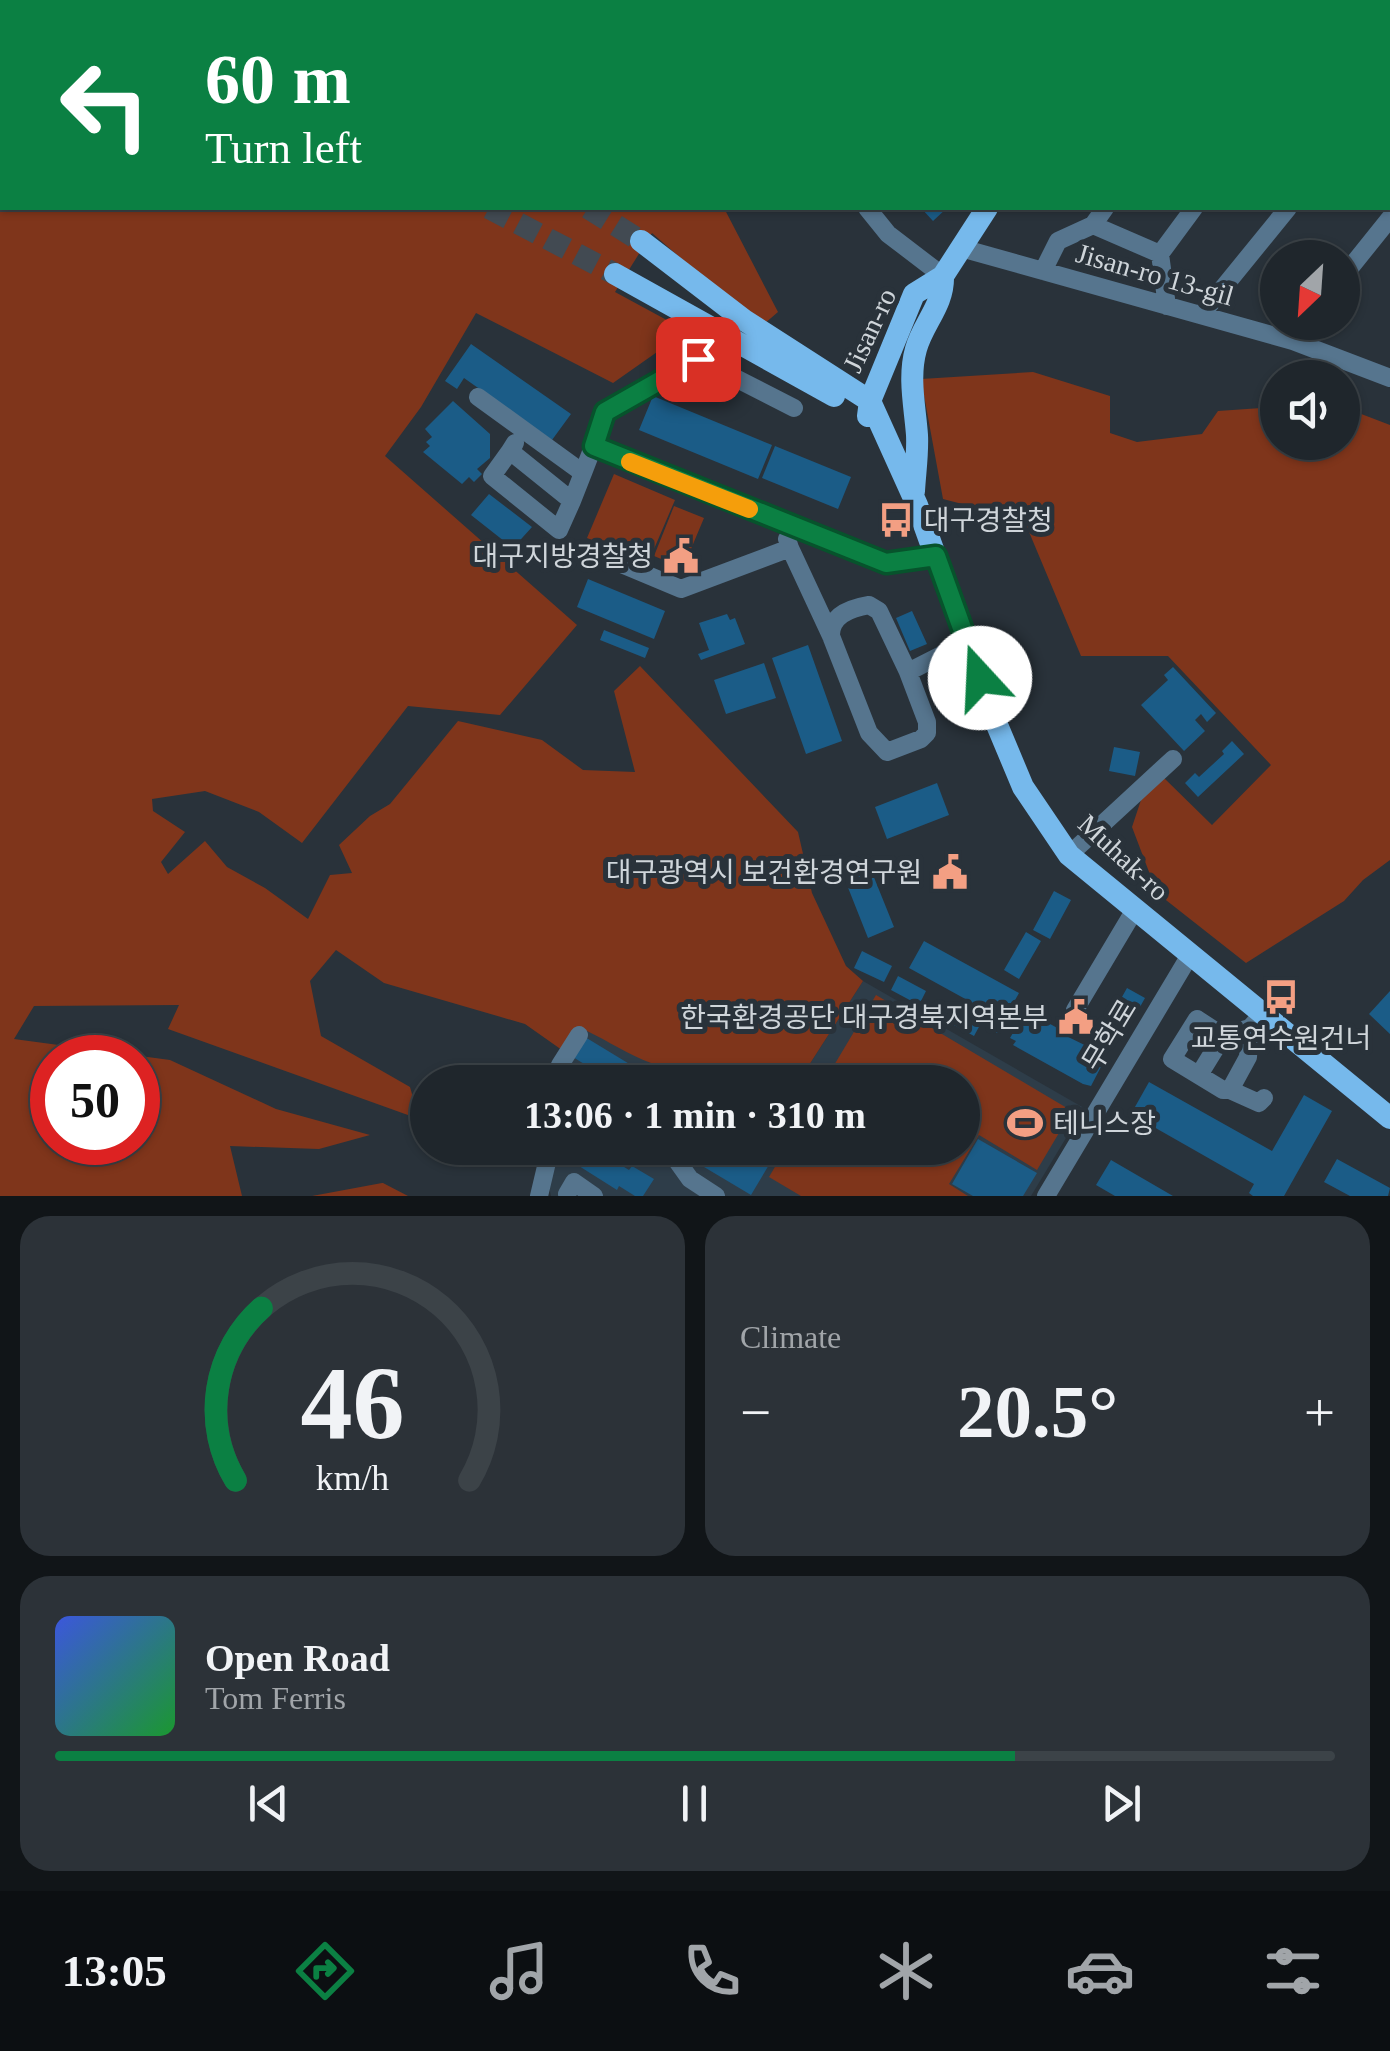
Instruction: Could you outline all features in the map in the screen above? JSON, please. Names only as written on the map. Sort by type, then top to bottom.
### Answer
[{"type":"main road","name":"Jisan-ro","points":[[868,412],[914,294],[944,276],[986,210]]},
{"type":"main road","points":[[641,241],[868,412]]},
{"type":"main road","name":"Muhak-ro","points":[[615,274],[868,412],[889,444],[914,496],[1023,788],[1068,854],[1190,955],[1256,1020],[1390,1118]]},
{"type":"main road","name":"Jisan-ro","points":[[917,439],[912,391],[916,350],[944,290],[944,276]]},
{"type":"main road","name":"Muhak-ro","points":[[914,496],[917,439]]},
{"type":"street","points":[[869,210],[888,234],[944,276]]},
{"type":"street","points":[[1043,271],[1058,241],[1093,224],[1104,210]]},
{"type":"street","points":[[1167,306],[1160,254],[1193,210]]},
{"type":"street","points":[[1201,315],[1286,210]]},
{"type":"street","points":[[1360,256],[1390,218]]},
{"type":"street","points":[[1093,224],[1160,254]]},
{"type":"street","name":"Jisan-ro 13-gil","points":[[961,248],[1293,341],[1390,378]]},
{"type":"street","points":[[522,429],[492,476],[559,530],[605,412],[698,359],[794,408]]},
{"type":"street","points":[[478,397],[584,473]]},
{"type":"street","points":[[594,446],[886,563],[936,556]]},
{"type":"street","points":[[510,452],[572,502]]},
{"type":"street","points":[[782,522],[870,733],[887,752],[921,738],[927,732],[927,722],[908,672],[874,606],[864,605],[836,618],[831,636]]},
{"type":"street","points":[[595,553],[681,589],[790,548]]},
{"type":"street","points":[[908,672],[967,642]]},
{"type":"street","points":[[1068,854],[1173,758]]},
{"type":"street","points":[[1075,1010],[1134,910]]},
{"type":"street","name":"무학로","points":[[1046,1196],[1190,955]]},
{"type":"street","points":[[1223,1036],[1196,1019],[1172,1060],[1223,1090],[1259,1103],[1264,1098]]},
{"type":"street","points":[[1198,1075],[1223,1036],[1256,1020]]},
{"type":"street","points":[[1230,1090],[1248,1057],[1256,1020]]},
{"type":"street","points":[[561,1065],[579,1035]]},
{"type":"street","points":[[539,1196],[546,1165]]},
{"type":"street","points":[[679,1165],[690,1179],[716,1196]]},
{"type":"street","points":[[680,1196],[690,1179]]},
{"type":"street","points":[[567,1194],[574,1182],[594,1196]]},
{"type":"shaded area","points":[[0,210],[725,210],[778,312],[764,324],[732,303],[652,233],[615,292],[687,331],[613,383],[476,313],[421,407],[385,456],[577,625],[500,715],[408,706],[302,843],[259,812],[205,791],[152,799],[153,811],[185,832],[161,862],[168,874],[205,841],[227,867],[308,919],[330,875],[352,873],[339,845],[370,816],[390,804],[458,721],[542,740],[583,770],[635,772],[614,691],[640,666],[798,832],[812,893],[846,966],[863,981],[809,1065],[660,1065],[587,1031],[569,1055],[525,1024],[384,983],[336,950],[310,981],[321,1036],[410,1087],[410,1116],[168,1029],[179,1005],[34,1006],[14,1039],[30,1041],[30,1165],[160,1165],[160,1059],[276,1109],[370,1135],[319,1149],[230,1146],[242,1196],[0,1196]]},
{"type":"shaded area","points":[[1033,372],[1110,396],[1110,433],[1137,442],[1202,434],[1218,411],[1260,408],[1260,460],[1360,460],[1360,414],[1390,425],[1390,860],[1363,880],[1344,901],[1246,963],[1157,893],[1132,827],[1141,800],[1164,778],[1212,825],[1271,765],[1168,656],[1081,656],[1024,520],[943,499],[921,379]]},
{"type":"shaded area","points":[[614,474],[675,500],[648,563],[587,538]]},
{"type":"shaded area","points":[[674,506],[704,518],[683,568],[654,556]]},
{"type":"shaded area","points":[[863,981],[1084,1108],[1031,1196],[551,1196],[546,1173],[551,1165],[980,1165],[980,1065],[809,1065]]},
{"type":"shaded area","points":[[876,995],[1072,1111],[1037,1170],[980,1136],[980,1065],[834,1065]]},
{"type":"shaded area","points":[[587,1030],[648,1061],[689,1065],[569,1065],[568,1061]]},
{"type":"shaded area","points":[[776,1165],[961,1165],[949,1184],[968,1196],[801,1196],[769,1177]]},
{"type":"shaded area","points":[[382,1183],[408,1196],[312,1196]]},
{"type":"building","points":[[923,210],[945,210],[933,221]]},
{"type":"building","points":[[471,344],[571,414],[552,440],[464,378],[457,389],[445,381]]},
{"type":"building","points":[[653,396],[772,445],[758,479],[639,430]]},
{"type":"building","points":[[453,401],[490,434],[490,458],[477,469],[482,474],[474,482],[469,477],[462,484],[423,452],[432,437],[425,429]]},
{"type":"building","points":[[775,446],[851,477],[838,509],[762,478]]},
{"type":"building","points":[[489,494],[532,527],[513,548],[471,515]]},
{"type":"building","points":[[588,579],[665,611],[654,639],[577,607]]},
{"type":"building","points":[[912,611],[927,644],[910,651],[896,618]]},
{"type":"building","points":[[727,614],[730,620],[735,618],[745,644],[701,660],[698,654],[709,650],[699,623]]},
{"type":"building","points":[[604,630],[649,648],[645,658],[600,640]]},
{"type":"building","points":[[808,645],[842,741],[806,754],[772,658]]},
{"type":"building","points":[[764,663],[776,698],[726,714],[714,680]]},
{"type":"building","points":[[1173,667],[1216,713],[1207,722],[1201,714],[1195,720],[1205,731],[1184,751],[1141,705],[1168,680],[1164,675]]},
{"type":"building","points":[[1232,741],[1244,754],[1198,797],[1185,783],[1195,773],[1199,777]]},
{"type":"building","points":[[1114,747],[1140,752],[1135,776],[1109,771]]},
{"type":"building","points":[[937,783],[949,815],[887,839],[875,807]]},
{"type":"building","points":[[871,870],[894,927],[868,938],[845,880]]},
{"type":"building","points":[[1054,891],[1071,900],[1050,939],[1033,930]]},
{"type":"building","points":[[1026,932],[1041,941],[1019,979],[1004,970]]},
{"type":"building","name":"대구광역시 보건환경연구원","points":[[924,941],[1019,993],[997,1033],[982,1025],[989,1012],[909,968]]},
{"type":"building","points":[[862,951],[892,966],[884,982],[854,968]]},
{"type":"building","points":[[898,976],[926,991],[919,1005],[891,990]]},
{"type":"building","points":[[1127,988],[1145,998],[1122,1039],[1104,1029]]},
{"type":"building","points":[[1390,991],[1390,1034],[1369,1014]]},
{"type":"building","points":[[958,1013],[980,1025],[974,1036],[952,1024]]},
{"type":"building","points":[[1024,1014],[1030,1018],[1032,1014],[1101,1053],[1099,1058],[1104,1061],[1091,1086],[1013,1045],[1016,1041],[1010,1038]]},
{"type":"building","points":[[585,1037],[631,1065],[586,1065],[573,1057]]},
{"type":"building","points":[[1149,1082],[1272,1151],[1304,1095],[1332,1111],[1284,1196],[1253,1196],[1249,1193],[1254,1184],[1131,1114]]},
{"type":"building","points":[[980,1140],[1037,1173],[1023,1196],[973,1196],[952,1184],[963,1165],[980,1165]]},
{"type":"building","points":[[1337,1159],[1390,1188],[1388,1196],[1350,1196],[1324,1182]]},
{"type":"building","points":[[1111,1160],[1173,1196],[1115,1196],[1096,1185]]},
{"type":"building","points":[[577,1165],[621,1165],[629,1170],[632,1166],[654,1179],[643,1196],[635,1196],[619,1186],[617,1190]]},
{"type":"building","points":[[701,1165],[769,1165],[751,1195]]},
{"type":"tunnel","points":[[493,210],[615,274]]},
{"type":"tunnel","points":[[591,210],[641,241]]},
{"type":"slow traffic","points":[[630,462],[749,509]]},
{"type":"place","name":"대구경찰청","points":[[896,520]]},
{"type":"place","name":"대구지방경찰청","points":[[681,556]]},
{"type":"place","name":"대구광역시 보건환경연구원","points":[[950,872]]},
{"type":"place","name":"교통연수원건너","points":[[1281,997]]},
{"type":"place","name":"한국환경공단 대구경북지역본부","points":[[1076,1017]]},
{"type":"place","name":"테니스장","points":[[1025,1123]]},
{"type":"route","points":[[698,359],[605,412],[594,446],[886,563],[936,556],[980,678]]}]
